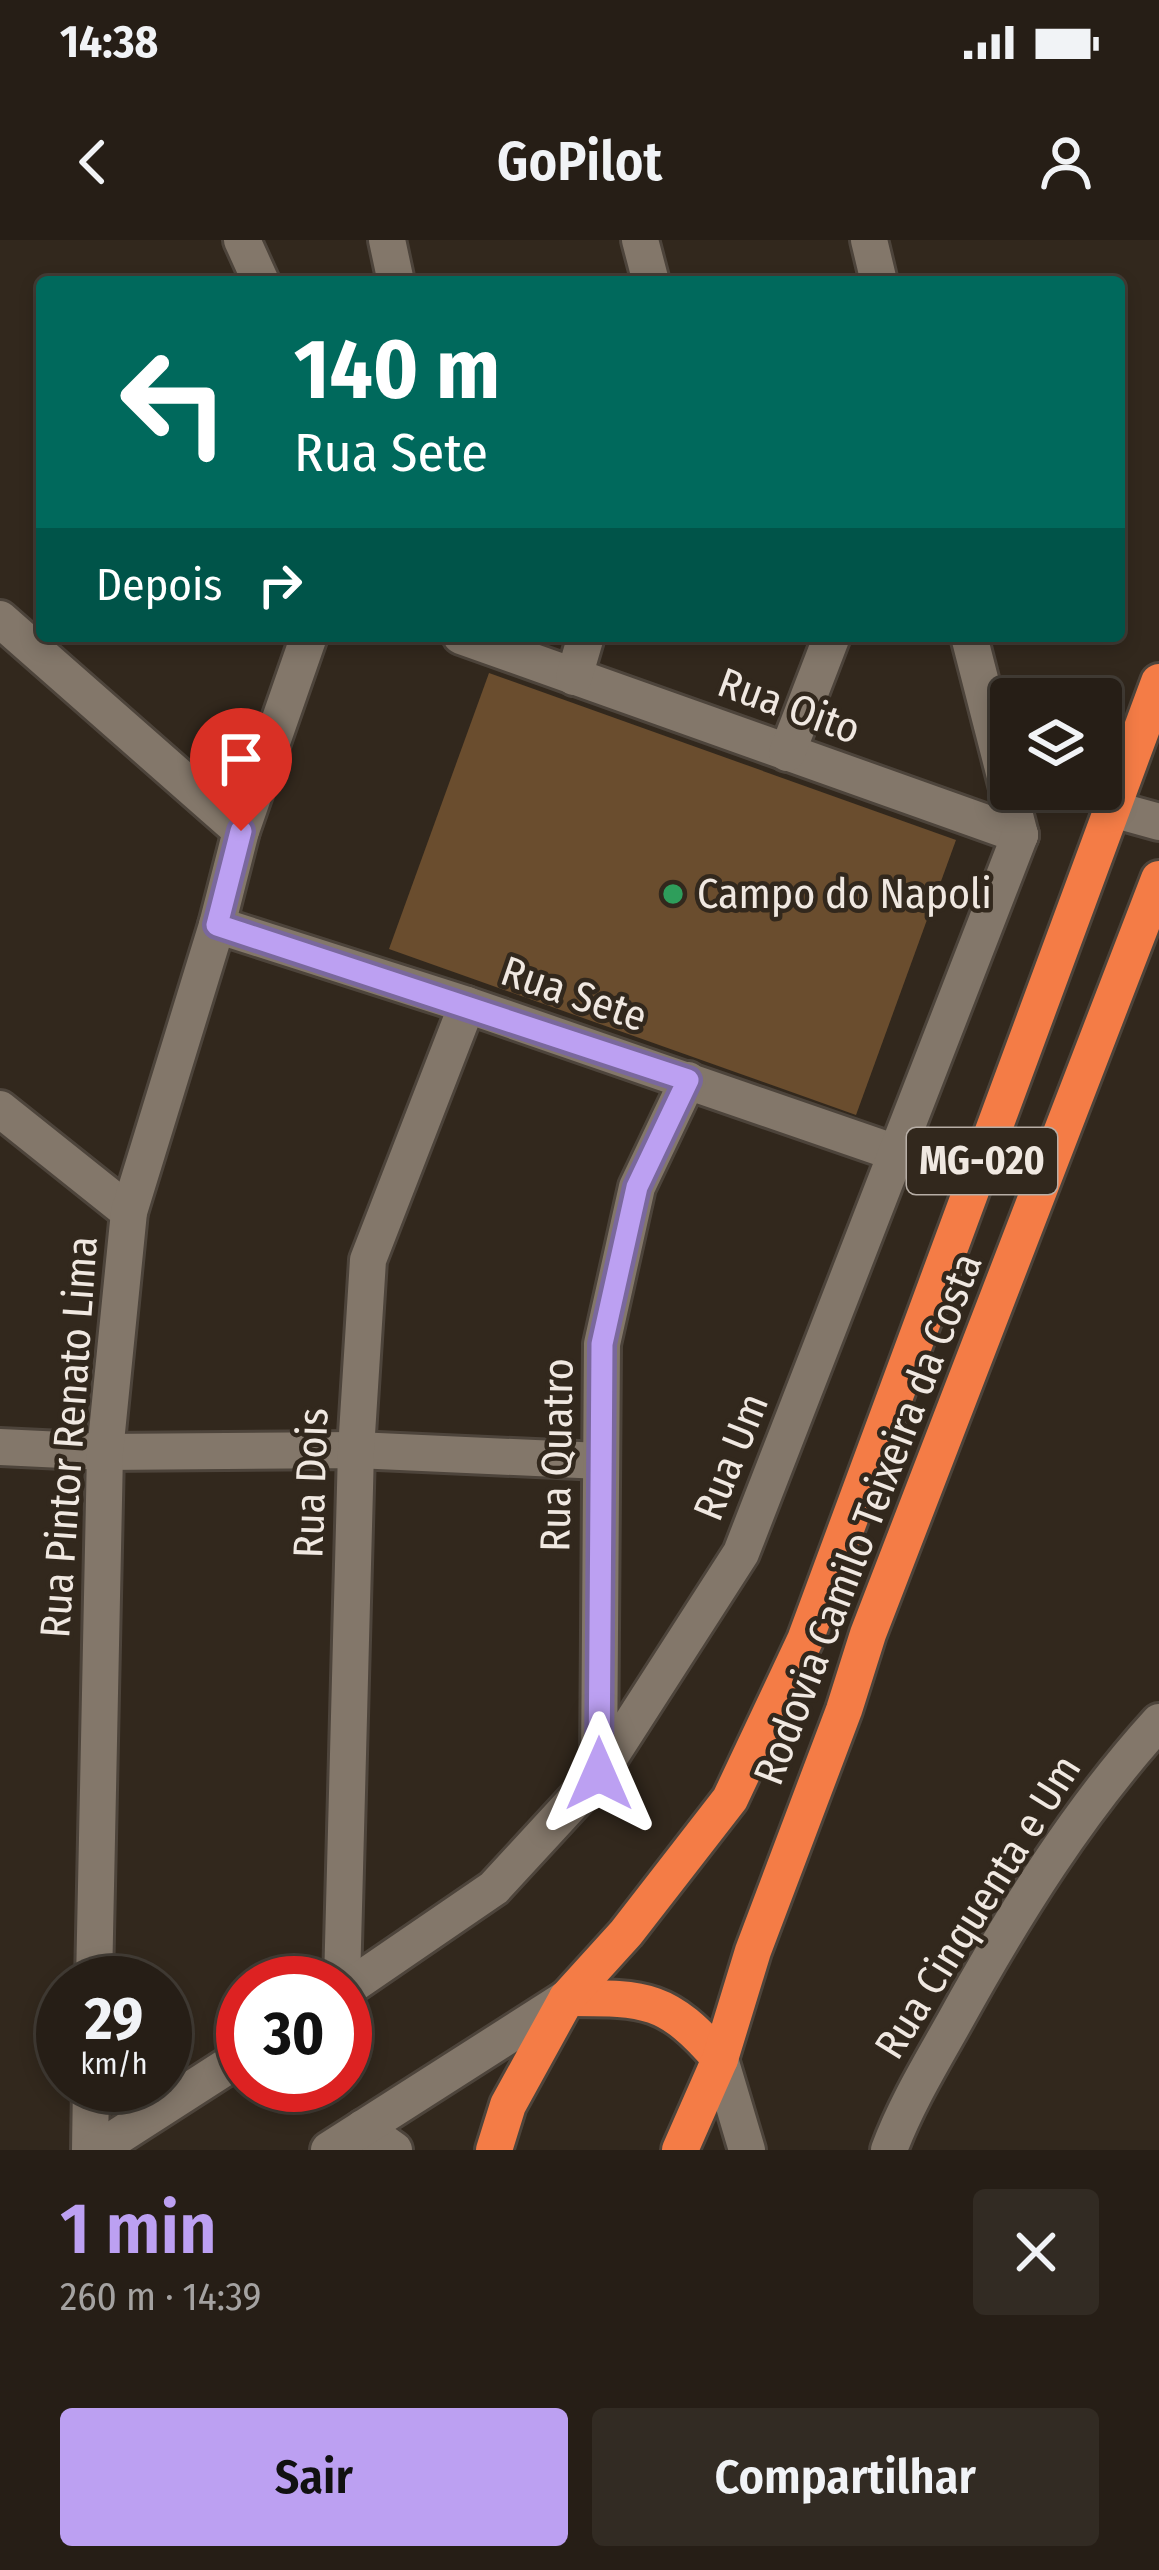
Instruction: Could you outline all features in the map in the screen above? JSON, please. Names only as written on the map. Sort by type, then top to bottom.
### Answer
[{"type":"highway","name":"Rodovia Camilo Teixeira da Costa","points":[[1122,782],[1159,682]]},
{"type":"highway","name":"Rodovia Camilo Teixeira da Costa","points":[[567,1998],[626,1933],[730,1799],[805,1640],[1112,810]]},
{"type":"highway","name":"Rodovia Camilo Teixeira da Costa","points":[[720,2059],[753,1951],[868,1634],[1159,879]]},
{"type":"highway","points":[[567,1998],[630,1998],[669,2009],[693,2027],[720,2059]]},
{"type":"highway","name":"MG-020","points":[[494,2150],[508,2105],[567,1998]]},
{"type":"highway","name":"MG-020","points":[[680,2150],[720,2059]]},
{"type":"street","points":[[242,240],[258,276]]},
{"type":"street","points":[[387,240],[395,276]]},
{"type":"street","points":[[640,240],[649,276]]},
{"type":"street","points":[[868,240],[877,276]]},
{"type":"street","points":[[0,619],[241,831]]},
{"type":"street","name":"Rua Pintor Renato Lima","points":[[95,1956],[105,1452],[129,1212],[241,831],[307,642]]},
{"type":"street","name":"Rua Oito","points":[[478,642],[1020,835]]},
{"type":"street","points":[[574,677],[584,642]]},
{"type":"street","points":[[787,753],[830,642]]},
{"type":"street","points":[[971,642],[1020,835]]},
{"type":"street","points":[[1116,810],[1159,822]]},
{"type":"street","name":"Rua Um","points":[[372,1968],[494,1888],[599,1774],[741,1553],[1020,835]]},
{"type":"street","name":"Rua Sete","points":[[217,925],[467,1005],[899,1154]]},
{"type":"street","name":"Rua Dois","points":[[344,1956],[356,1450],[368,1260],[467,1005]]},
{"type":"street","name":"Rua Quatro","points":[[599,1774],[602,1344],[637,1187],[688,1080]]},
{"type":"street","points":[[0,1109],[129,1212]]},
{"type":"street","points":[[0,1448],[356,1450],[601,1461]]},
{"type":"street","name":"Rua Cinquenta e Um","points":[[900,2140],[995,1949],[1109,1777],[1159,1722]]},
{"type":"street","name":"Rodovia Camilo Teixeira da Costa","points":[[329,2150],[567,1998]]},
{"type":"street","points":[[720,2059],[747,2150]]},
{"type":"street","points":[[94,2150],[216,2073]]},
{"type":"street","points":[[93,2112],[94,2150]]},
{"type":"street","points":[[363,2128],[394,2150]]},
{"type":"shaded area","name":"Campo do Napoli","points":[[489,673],[956,840],[856,1115],[389,949]]},
{"type":"place","name":"Campo do Napoli","points":[[673,894]]},
{"type":"route","points":[[241,831],[217,925],[688,1080],[637,1187],[602,1344],[599,1774]]}]
